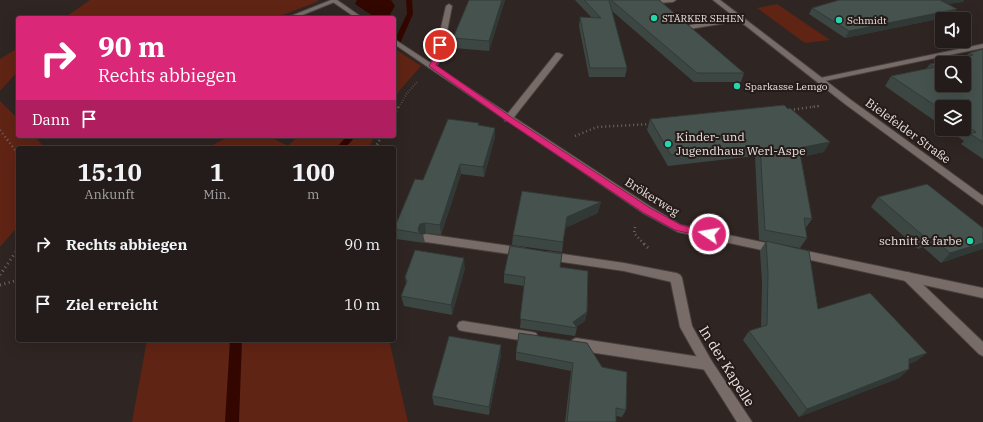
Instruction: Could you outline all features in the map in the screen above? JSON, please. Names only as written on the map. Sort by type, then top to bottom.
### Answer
[{"type":"street","points":[[294,16],[334,0],[357,16]]},
{"type":"street","points":[[661,2],[672,0]]},
{"type":"street","name":"Bielefelder Straße","points":[[716,0],[848,102],[983,201]]},
{"type":"street","points":[[432,66],[438,58],[449,6]]},
{"type":"street","points":[[690,27],[741,19]]},
{"type":"street","name":"Brökerweg","points":[[396,42],[508,119],[647,210],[678,228],[983,293]]},
{"type":"street","points":[[820,80],[983,46]]},
{"type":"street","points":[[508,119],[559,55]]},
{"type":"street","points":[[426,238],[624,267],[676,278]]},
{"type":"street","points":[[908,277],[983,350]]},
{"type":"street","name":"In der Kapelle","points":[[676,278],[686,327],[707,364],[744,422]]},
{"type":"street","points":[[463,326],[542,339]]},
{"type":"street","points":[[565,342],[707,364]]},
{"type":"path","points":[[396,112],[407,93],[432,66]]},
{"type":"path","points":[[784,110],[848,102]]},
{"type":"path","points":[[550,146],[597,127],[659,123]]},
{"type":"path","points":[[0,130],[16,151]]},
{"type":"path","points":[[641,227],[635,226],[634,233],[676,278]]},
{"type":"path","points":[[0,275],[16,252]]},
{"type":"path","points":[[0,285],[16,281]]},
{"type":"shaded area","points":[[90,0],[319,1],[280,16],[67,16]]},
{"type":"shaded area","points":[[357,0],[391,0],[395,6],[389,16],[373,16],[355,4]]},
{"type":"shaded area","points":[[777,4],[830,40],[805,43],[757,8]]},
{"type":"shaded area","points":[[16,49],[16,73],[0,91],[0,59]]},
{"type":"shaded area","points":[[396,49],[421,66],[396,96]]},
{"type":"shaded area","points":[[0,101],[16,117],[16,138],[36,138],[43,146],[16,146],[16,228],[0,247]]},
{"type":"shaded area","points":[[226,138],[272,138],[288,146],[211,146]]},
{"type":"shaded area","points":[[296,138],[374,138],[369,146],[288,146]]},
{"type":"shaded area","points":[[147,342],[389,342],[408,422],[132,422]]},
{"type":"building","points":[[469,0],[502,0],[489,41],[453,38]]},
{"type":"building","points":[[584,0],[609,0],[627,68],[590,68],[580,17],[601,18]]},
{"type":"building","points":[[611,0],[659,0],[744,73],[697,73]]},
{"type":"building","points":[[839,0],[940,0],[957,9],[935,12],[935,13],[849,31],[812,8]]},
{"type":"building","points":[[983,49],[983,142],[971,135],[976,132],[971,129],[971,100],[935,100],[935,105],[891,76],[935,67],[935,92],[971,92],[971,56],[968,56],[973,55],[969,53]]},
{"type":"building","points":[[935,63],[935,67],[930,64]]},
{"type":"building","points":[[784,105],[788,109],[790,108],[830,142],[799,148],[812,219],[804,218],[807,238],[765,230],[760,146],[671,155],[650,119]]},
{"type":"building","points":[[448,119],[479,123],[478,125],[495,128],[483,167],[460,164],[440,225],[425,223],[420,224],[418,229],[419,232],[423,234],[396,229],[396,224],[415,179],[423,180]]},
{"type":"building","points":[[927,184],[983,228],[983,243],[950,253],[932,238],[927,239],[878,197]]},
{"type":"building","points":[[522,191],[601,202],[567,217],[563,242],[513,235]]},
{"type":"building","points":[[766,241],[809,251],[818,309],[870,293],[927,353],[909,359],[909,369],[807,409],[749,331],[767,325],[768,273]]},
{"type":"building","points":[[510,246],[562,254],[560,267],[588,271],[587,312],[573,322],[577,328],[520,319],[525,277],[504,274]]},
{"type":"building","points":[[415,250],[464,258],[451,305],[401,296],[407,281],[405,277]]},
{"type":"building","points":[[519,333],[587,343],[602,367],[627,372],[626,410],[616,408],[616,422],[567,422],[573,363],[516,352]]},
{"type":"building","points":[[449,336],[501,345],[489,407],[432,396]]},
{"type":"waterway","points":[[396,44],[410,14],[409,0]]},
{"type":"waterway","points":[[342,146],[350,138]]},
{"type":"waterway","points":[[232,422],[236,342]]},
{"type":"place","name":"STÄRKER SEHEN","points":[[654,18]]},
{"type":"place","name":"Schmidt","points":[[839,20]]},
{"type":"place","name":"Sparkasse Lemgo","points":[[737,86]]},
{"type":"place","name":"Kinder- und Jugendhaus Werl-Aspe","points":[[668,144]]},
{"type":"place","name":"schnitt & farbe","points":[[970,241]]},
{"type":"route","points":[[440,45],[438,58],[432,66],[508,119],[647,210],[678,228],[709,234]]}]
